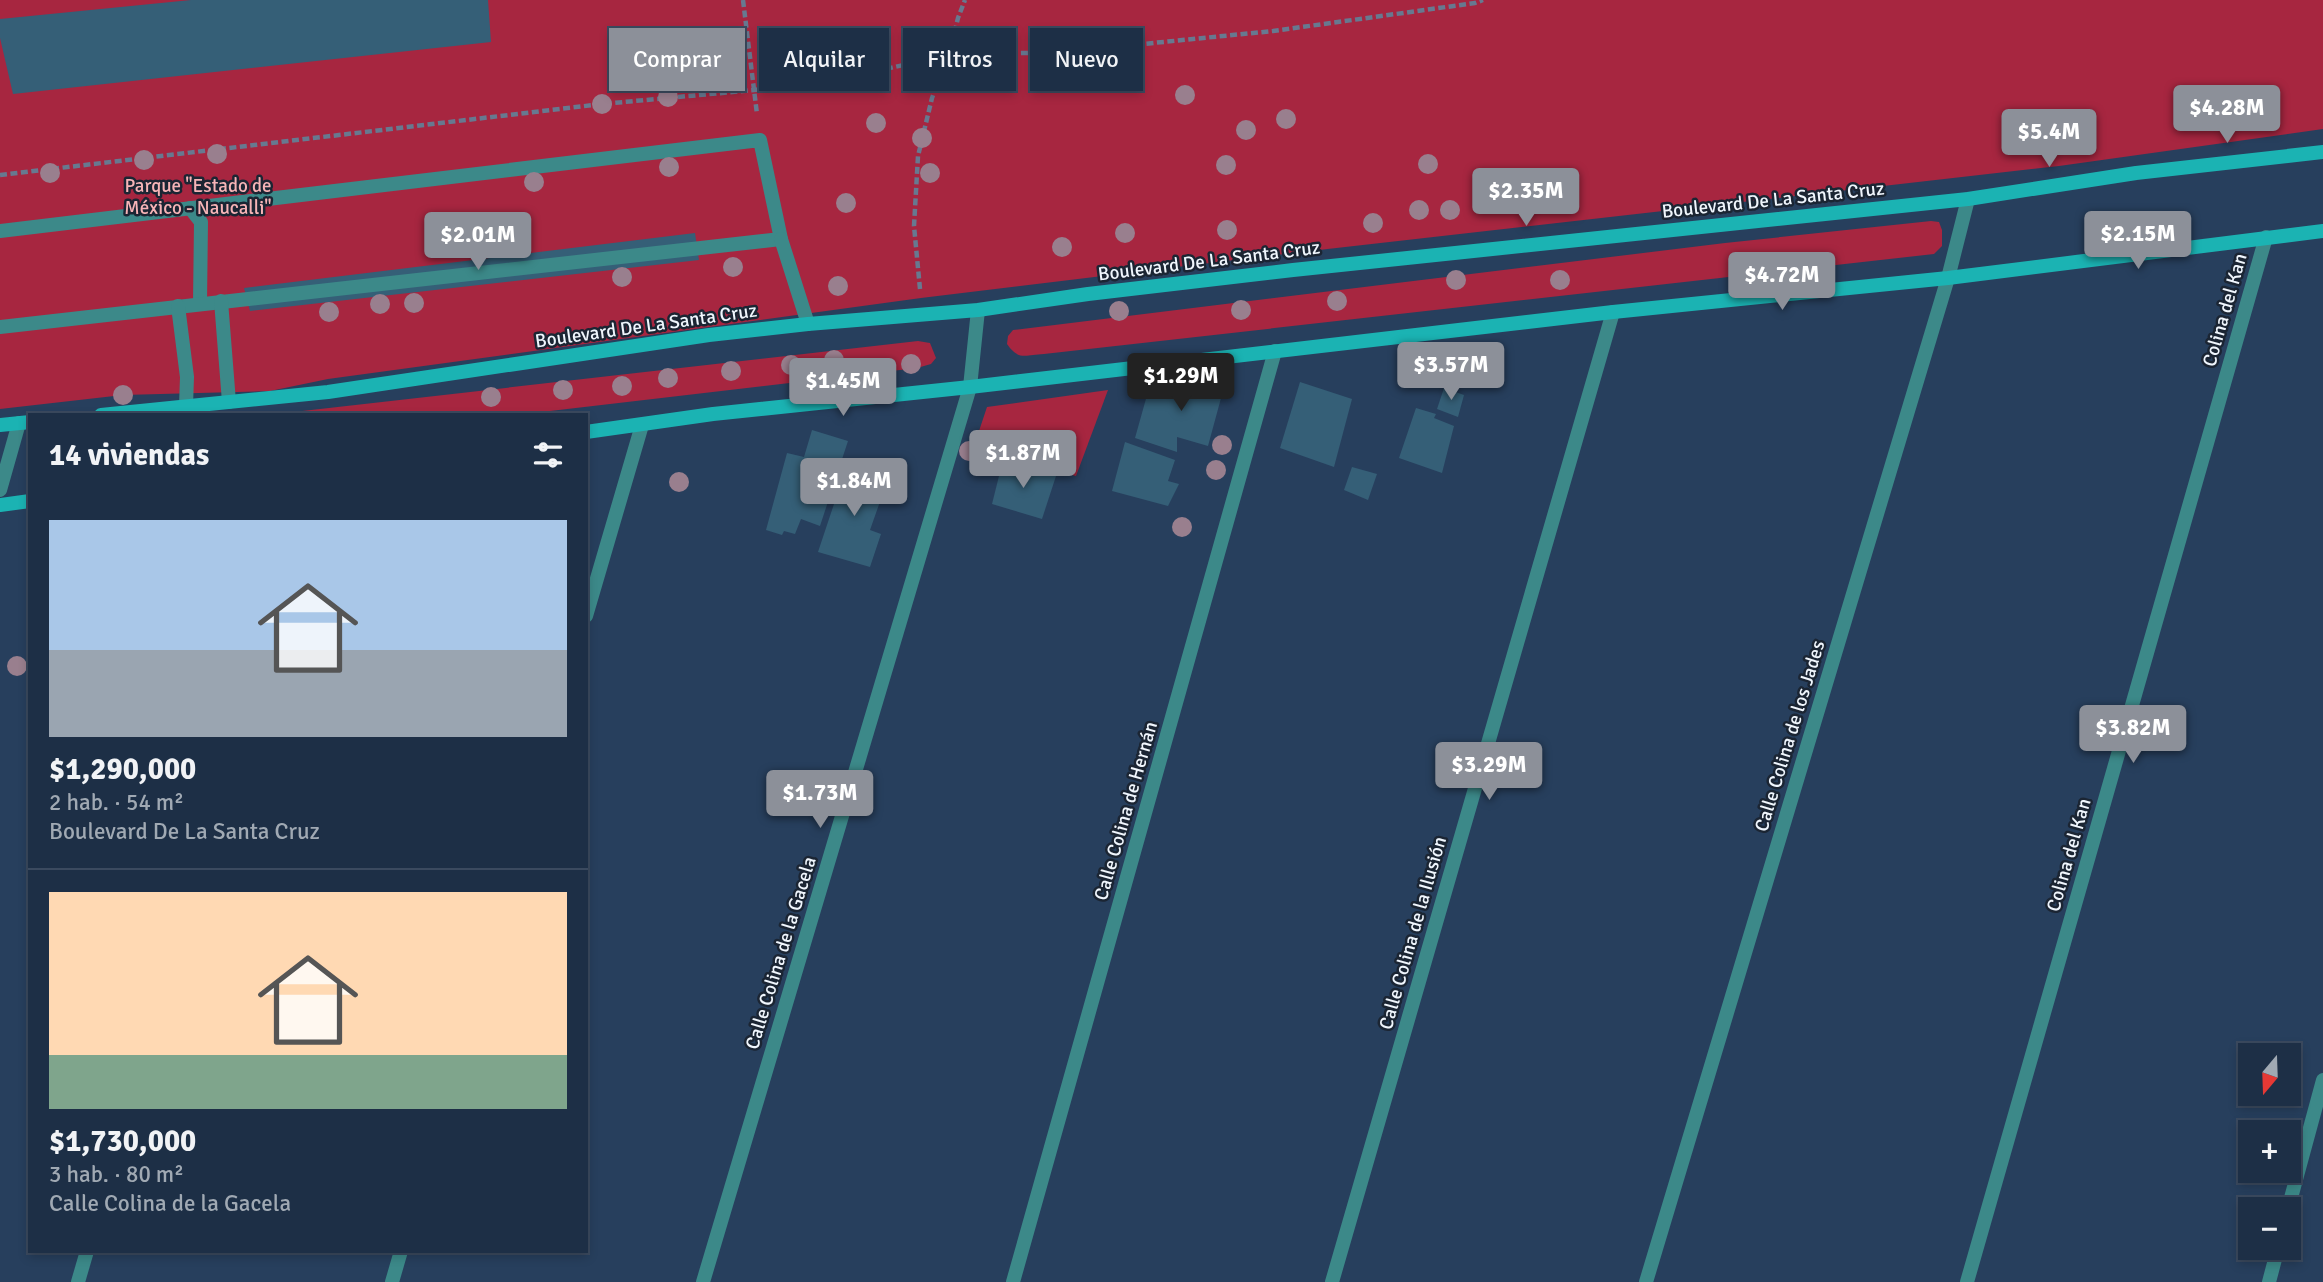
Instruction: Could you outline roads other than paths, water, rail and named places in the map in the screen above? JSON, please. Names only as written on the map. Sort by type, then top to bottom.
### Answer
[{"type":"main road","name":"Boulevard De La Santa Cruz","points":[[120,413],[328,392],[709,335],[978,310],[1293,270],[1968,200],[2136,173],[2323,152]]},
{"type":"main road","points":[[588,432],[713,414],[970,387],[1613,312],[1948,278],[2323,231]]},
{"type":"main road","points":[[0,425],[24,422]]},
{"type":"main road","points":[[0,505],[28,501]]},
{"type":"street","points":[[0,231],[760,140],[781,239],[808,324]]},
{"type":"street","name":"Calle Colina de los Jades","points":[[1646,1282],[1948,278],[1968,200]]},
{"type":"street","points":[[190,208],[201,222],[200,303]]},
{"type":"street","name":"Colina del Kan","points":[[1967,1282],[2266,237]]},
{"type":"street","points":[[0,327],[781,239]]},
{"type":"street","points":[[221,301],[229,402]]},
{"type":"street","points":[[178,306],[187,377],[186,406]]},
{"type":"street","name":"Calle Colina de la Gacela","points":[[703,1282],[970,387],[978,310]]},
{"type":"street","name":"Calle Colina de la Ilusión","points":[[1332,1282],[1613,312]]},
{"type":"street","name":"Calle Colina de Hernán","points":[[1013,1282],[1275,351]]},
{"type":"street","points":[[0,490],[24,422]]},
{"type":"street","points":[[588,609],[642,425]]},
{"type":"street","points":[[2291,1197],[2323,1080]]},
{"type":"street","points":[[78,1282],[86,1253]]},
{"type":"street","points":[[392,1282],[400,1253]]},
{"type":"street","points":[[2269,1282],[2275,1260]]},
{"type":"park label","name":"Parque \"Estado de México - Naucalli\"","points":[[198,197]]}]
